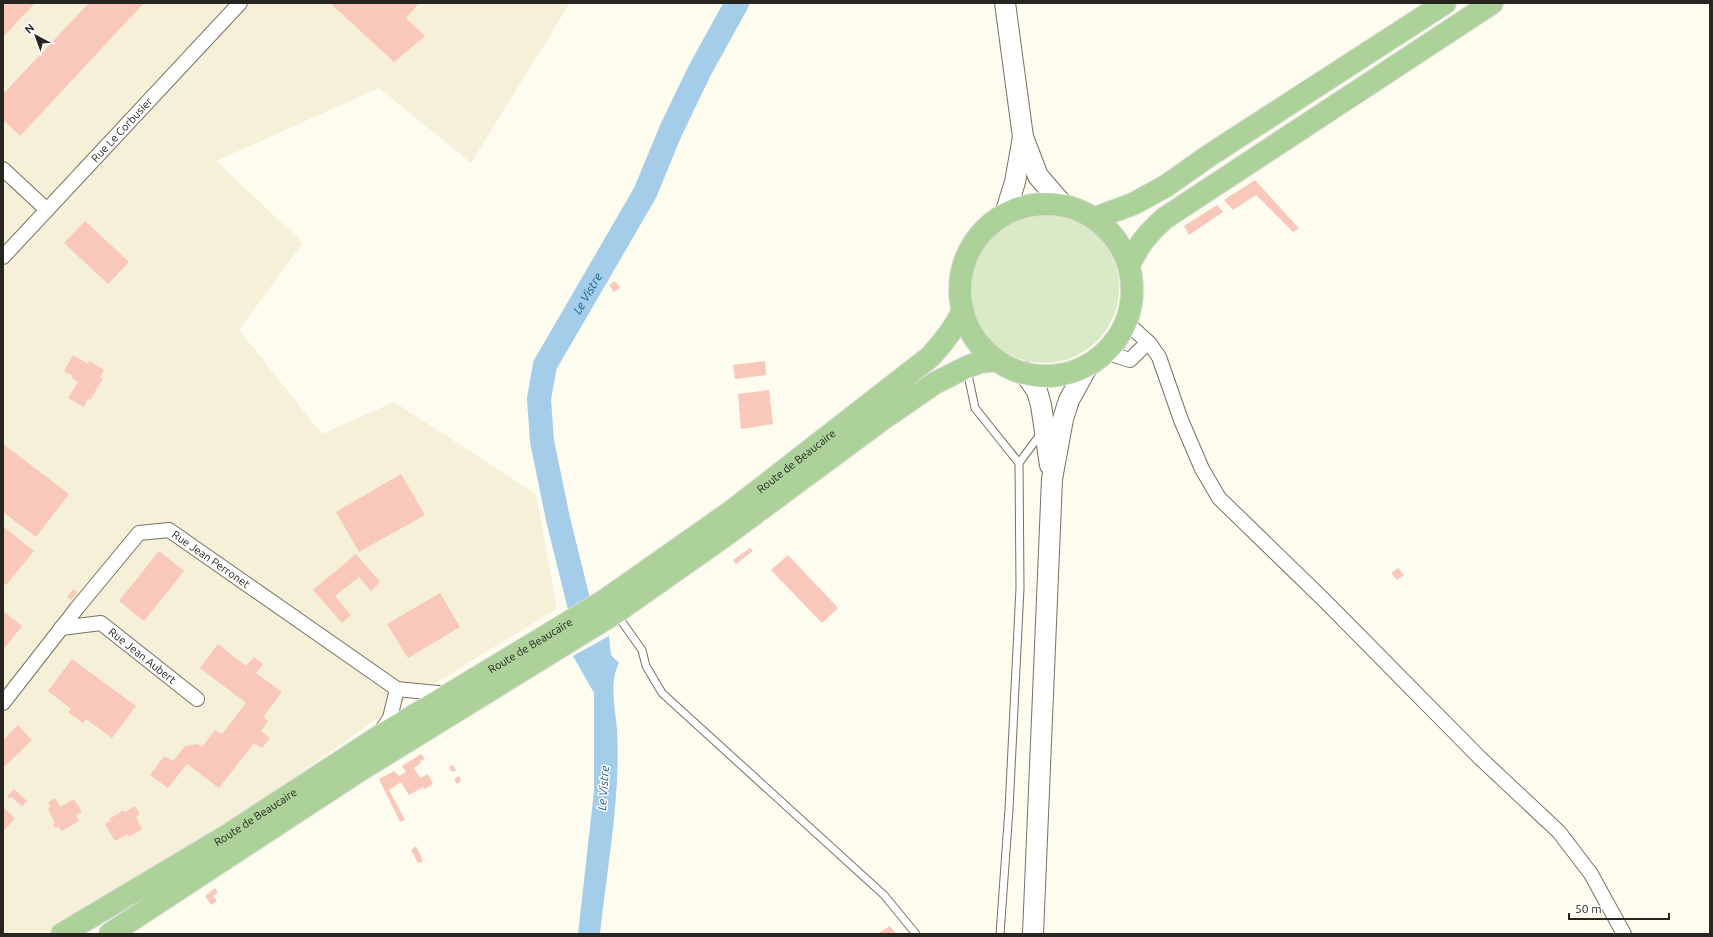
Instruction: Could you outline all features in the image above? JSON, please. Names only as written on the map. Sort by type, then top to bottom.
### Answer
[{"type":"main road","points":[[1005,3],[1023,137],[1038,176],[1063,205]]},
{"type":"main road","points":[[1095,218],[1133,204],[1166,186],[1210,155],[1445,3]]},
{"type":"main road","points":[[1129,265],[1139,245],[1148,233],[1165,218],[1492,3]]},
{"type":"main road","points":[[1005,214],[1015,182],[1023,137]]},
{"type":"main road","points":[[1033,934],[1052,479],[1063,419],[1069,400],[1097,358],[1117,338],[1126,322],[1132,298],[1132,282],[1129,265],[1116,239],[1095,218],[1063,205],[1033,204],[1005,214],[985,228],[967,256],[960,290],[963,310],[968,325],[978,342],[996,360],[1006,366],[1024,372],[1044,375],[1060,374],[1075,370],[1097,358]]},
{"type":"main road","name":"Route de Beaucaire","points":[[62,934],[225,837],[447,694],[604,601],[732,511],[930,357],[948,337],[963,310]]},
{"type":"main road","name":"Route de Beaucaire","points":[[110,934],[363,768],[615,613],[722,537],[880,421],[935,383],[980,362],[996,360]]},
{"type":"main road","points":[[1024,372],[1037,391],[1041,405],[1052,479]]},
{"type":"street","name":"Rue Le Corbusier","points":[[3,257],[240,3]]},
{"type":"street","points":[[3,169],[47,210]]},
{"type":"street","points":[[1126,322],[1148,342],[1159,357],[1184,427],[1202,469],[1219,498],[1324,600],[1470,748],[1559,832],[1591,874],[1624,934]]},
{"type":"street","points":[[1097,358],[1130,360],[1148,342]]},
{"type":"street","name":"Rue Jean Perronet","points":[[3,703],[61,628],[139,533],[169,530],[397,689],[447,694]]},
{"type":"street","name":"Rue Jean Aubert","points":[[61,628],[101,622],[197,699]]},
{"type":"street","points":[[377,738],[390,718],[397,689]]},
{"type":"lane","points":[[967,367],[975,408],[1019,463]]},
{"type":"lane","points":[[1000,934],[1009,809],[1020,588],[1019,463],[1027,450],[1044,430]]},
{"type":"lane","points":[[615,613],[642,650],[646,666],[662,693],[884,895],[916,934]]},
{"type":"shaded area","points":[[3,3],[570,3],[471,163],[379,88],[216,161],[303,243],[239,330],[322,434],[394,402],[536,494],[557,609],[379,717],[75,934],[3,934]]},
{"type":"green space","points":[[1044,213],[1073,219],[1097,235],[1113,259],[1119,288],[1113,317],[1097,341],[1073,357],[1044,363],[1015,357],[991,341],[975,317],[969,288],[975,259],[991,235],[1015,219]]},
{"type":"water","points":[[609,636],[611,655],[619,663],[614,678],[613,687],[618,754],[613,832],[600,934],[578,934],[594,791],[594,693],[573,656]]},
{"type":"building","points":[[3,3],[35,3],[3,37]]},
{"type":"building","points":[[89,3],[143,4],[20,136],[3,120],[3,94]]},
{"type":"building","points":[[330,3],[419,3],[406,18],[425,36],[394,62]]},
{"type":"building","points":[[1255,180],[1299,228],[1293,232],[1256,195],[1233,210],[1224,200]]},
{"type":"building","points":[[1217,205],[1223,212],[1189,235],[1184,226]]},
{"type":"building","points":[[85,221],[129,262],[108,284],[64,243]]},
{"type":"building","points":[[615,281],[620,288],[614,292],[609,285]]},
{"type":"building","points":[[73,355],[88,364],[90,361],[104,370],[100,377],[103,378],[90,400],[88,398],[84,407],[68,398],[78,382],[72,378],[73,376],[64,371]]},
{"type":"building","points":[[765,361],[766,375],[735,379],[733,365]]},
{"type":"building","points":[[769,390],[773,424],[741,429],[738,394]]},
{"type":"building","points":[[3,444],[69,494],[36,537],[3,512]]},
{"type":"building","points":[[401,474],[425,515],[359,552],[336,512]]},
{"type":"building","points":[[3,526],[34,551],[6,585],[3,583]]},
{"type":"building","points":[[750,548],[753,551],[736,564],[733,560]]},
{"type":"building","points":[[159,551],[184,571],[144,621],[119,601]]},
{"type":"building","points":[[356,554],[380,582],[371,591],[359,577],[335,596],[351,615],[342,623],[313,590]]},
{"type":"building","points":[[788,555],[838,608],[822,623],[771,570]]},
{"type":"building","points":[[1398,568],[1404,575],[1397,580],[1391,573]]},
{"type":"building","points":[[73,589],[77,592],[71,600],[67,597]]},
{"type":"building","points":[[440,593],[460,627],[408,658],[387,624]]},
{"type":"building","points":[[3,611],[22,626],[3,650]]},
{"type":"building","points":[[218,644],[246,666],[254,657],[263,664],[256,673],[282,692],[263,717],[268,721],[261,731],[270,738],[262,748],[254,743],[219,788],[187,764],[168,788],[150,775],[164,756],[173,761],[185,746],[198,744],[202,747],[215,730],[222,734],[246,703],[200,668]]},
{"type":"building","points":[[72,659],[136,706],[112,738],[86,719],[83,723],[68,712],[71,709],[48,691]]},
{"type":"building","points":[[18,725],[32,740],[3,768],[3,740]]},
{"type":"building","points":[[421,754],[425,759],[420,761],[421,763],[414,768],[420,778],[428,774],[433,784],[425,789],[423,787],[409,795],[401,782],[389,790],[405,820],[400,822],[379,779],[394,771],[399,776],[406,772],[402,766]]},
{"type":"building","points":[[453,765],[456,770],[452,772],[449,767]]},
{"type":"building","points":[[459,776],[461,781],[457,784],[454,779]]},
{"type":"building","points":[[14,789],[27,801],[22,806],[11,797],[9,798],[7,796]]},
{"type":"building","points":[[55,798],[60,807],[74,799],[82,812],[76,815],[79,821],[62,831],[59,827],[55,828],[53,824],[55,823],[48,809],[51,807],[48,803]]},
{"type":"building","points":[[135,806],[140,814],[136,817],[142,829],[129,837],[127,834],[115,841],[105,824],[111,821],[109,819],[124,810],[125,812]]},
{"type":"building","points":[[3,807],[15,818],[3,832]]},
{"type":"building","points":[[416,846],[423,861],[418,863],[411,850]]},
{"type":"building","points":[[215,888],[218,893],[213,896],[217,901],[211,905],[205,896]]},
{"type":"building","points":[[890,926],[896,934],[877,934]]},
{"type":"waterway","name":"Le Vistre","points":[[579,604],[558,519],[542,441],[539,399],[545,365],[645,193],[671,130],[700,70],[737,3]]}]
